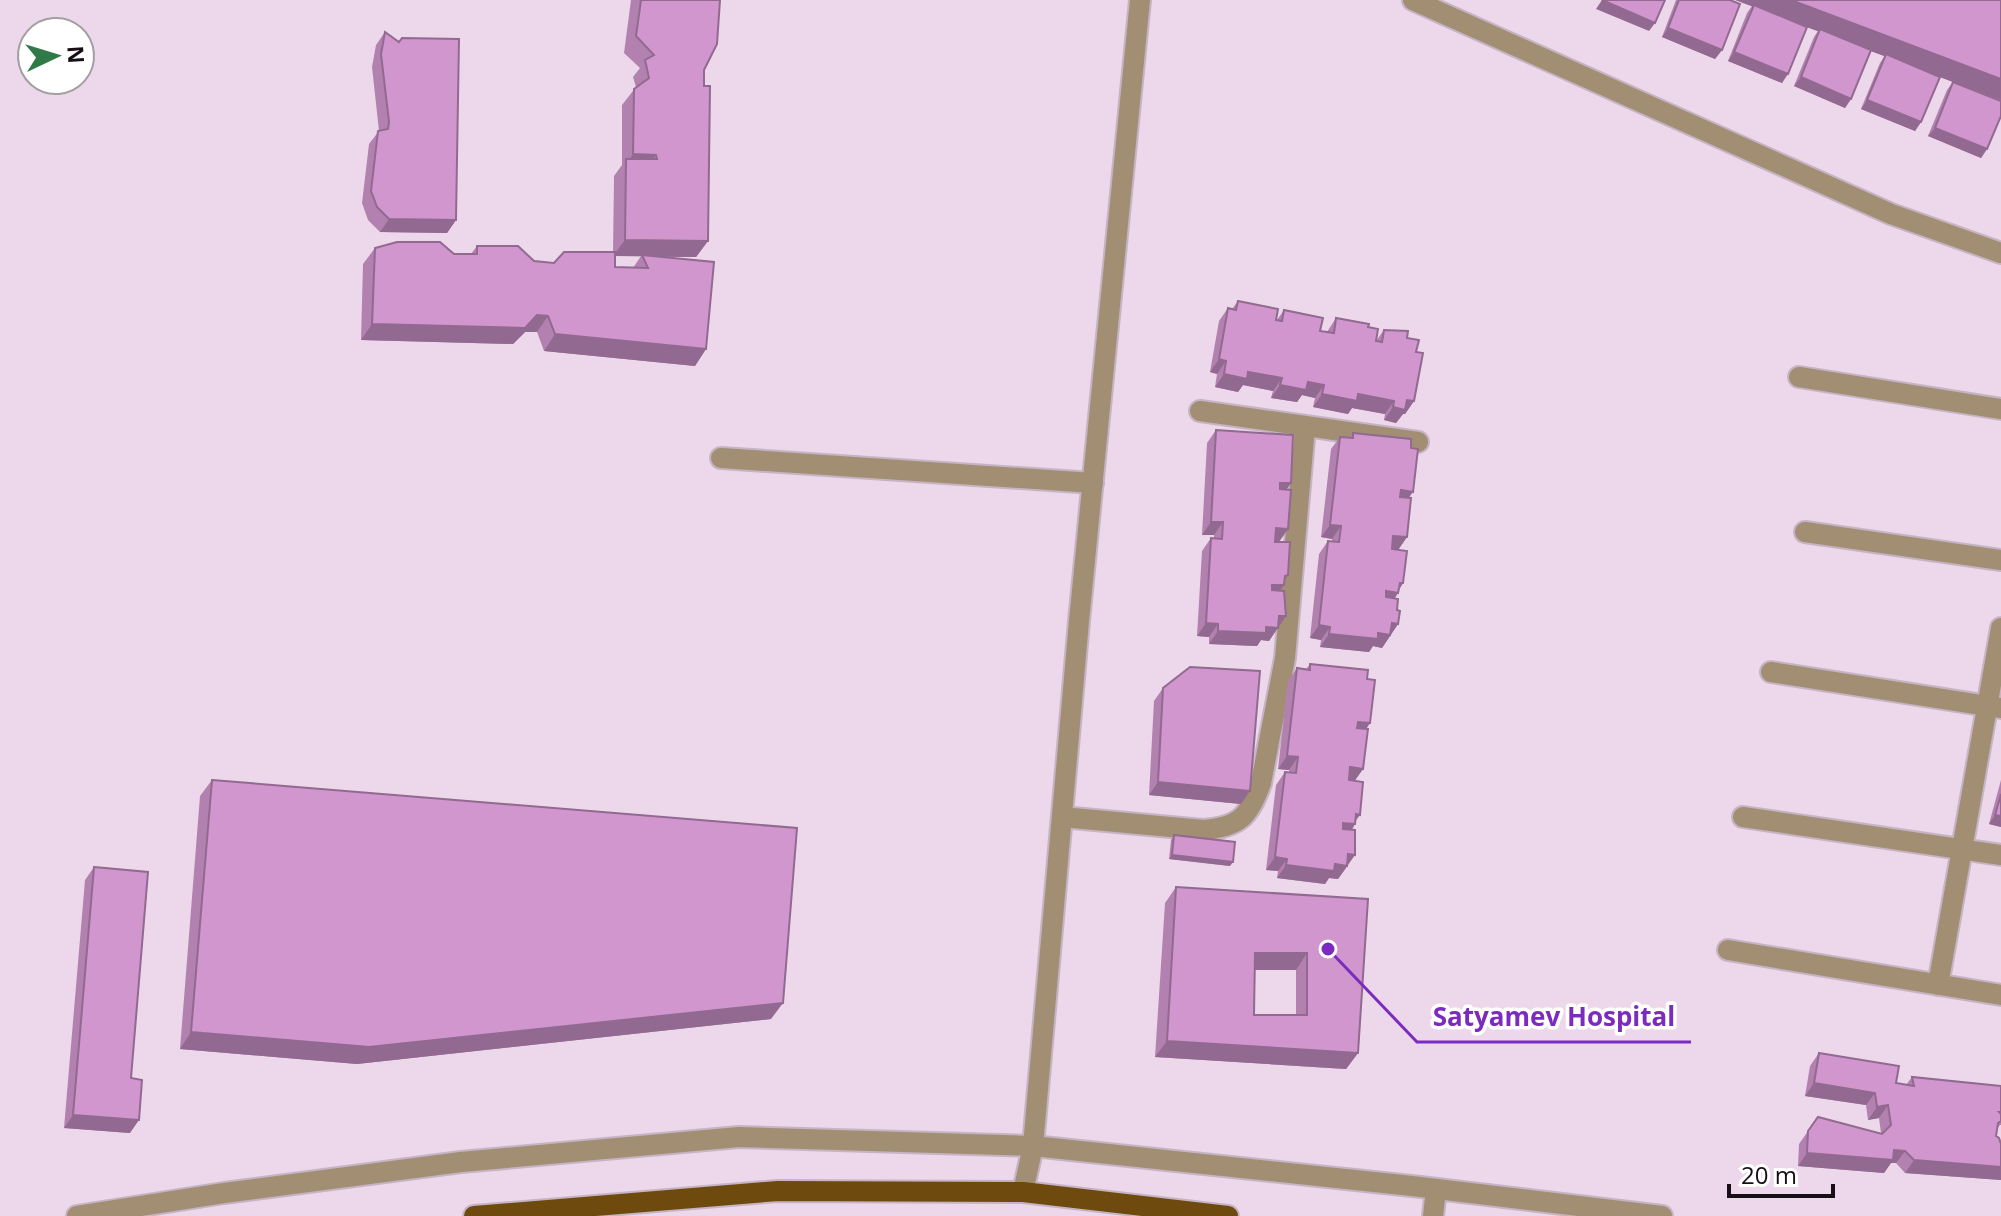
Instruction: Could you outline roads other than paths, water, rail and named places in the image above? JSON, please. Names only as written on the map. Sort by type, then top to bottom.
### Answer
[{"type":"main road","points":[[474,1216],[778,1191],[1023,1192],[1228,1216]]},
{"type":"street","points":[[1023,1192],[1033,1146],[1140,0]]},
{"type":"street","points":[[1413,0],[1891,214],[2001,253]]},
{"type":"street","points":[[1799,377],[2001,409]]},
{"type":"street","points":[[1200,411],[1418,442]]},
{"type":"street","points":[[1062,817],[1212,829],[1235,824],[1254,802],[1261,783],[1285,658],[1305,427]]},
{"type":"street","points":[[721,458],[1093,483]]},
{"type":"street","points":[[1805,532],[2001,560]]},
{"type":"street","points":[[1938,985],[1994,707],[2001,628]]},
{"type":"street","points":[[1771,672],[1994,707]]},
{"type":"street","points":[[1743,817],[2001,855]]},
{"type":"street","points":[[1728,950],[2001,995]]},
{"type":"street","points":[[80,1216],[224,1193],[461,1162],[739,1137],[1033,1146],[1662,1216]]},
{"type":"street","points":[[1433,1216],[1436,1189]]},
{"type":"place","name":"Satyamev Hospital","points":[[1328,949]]}]
